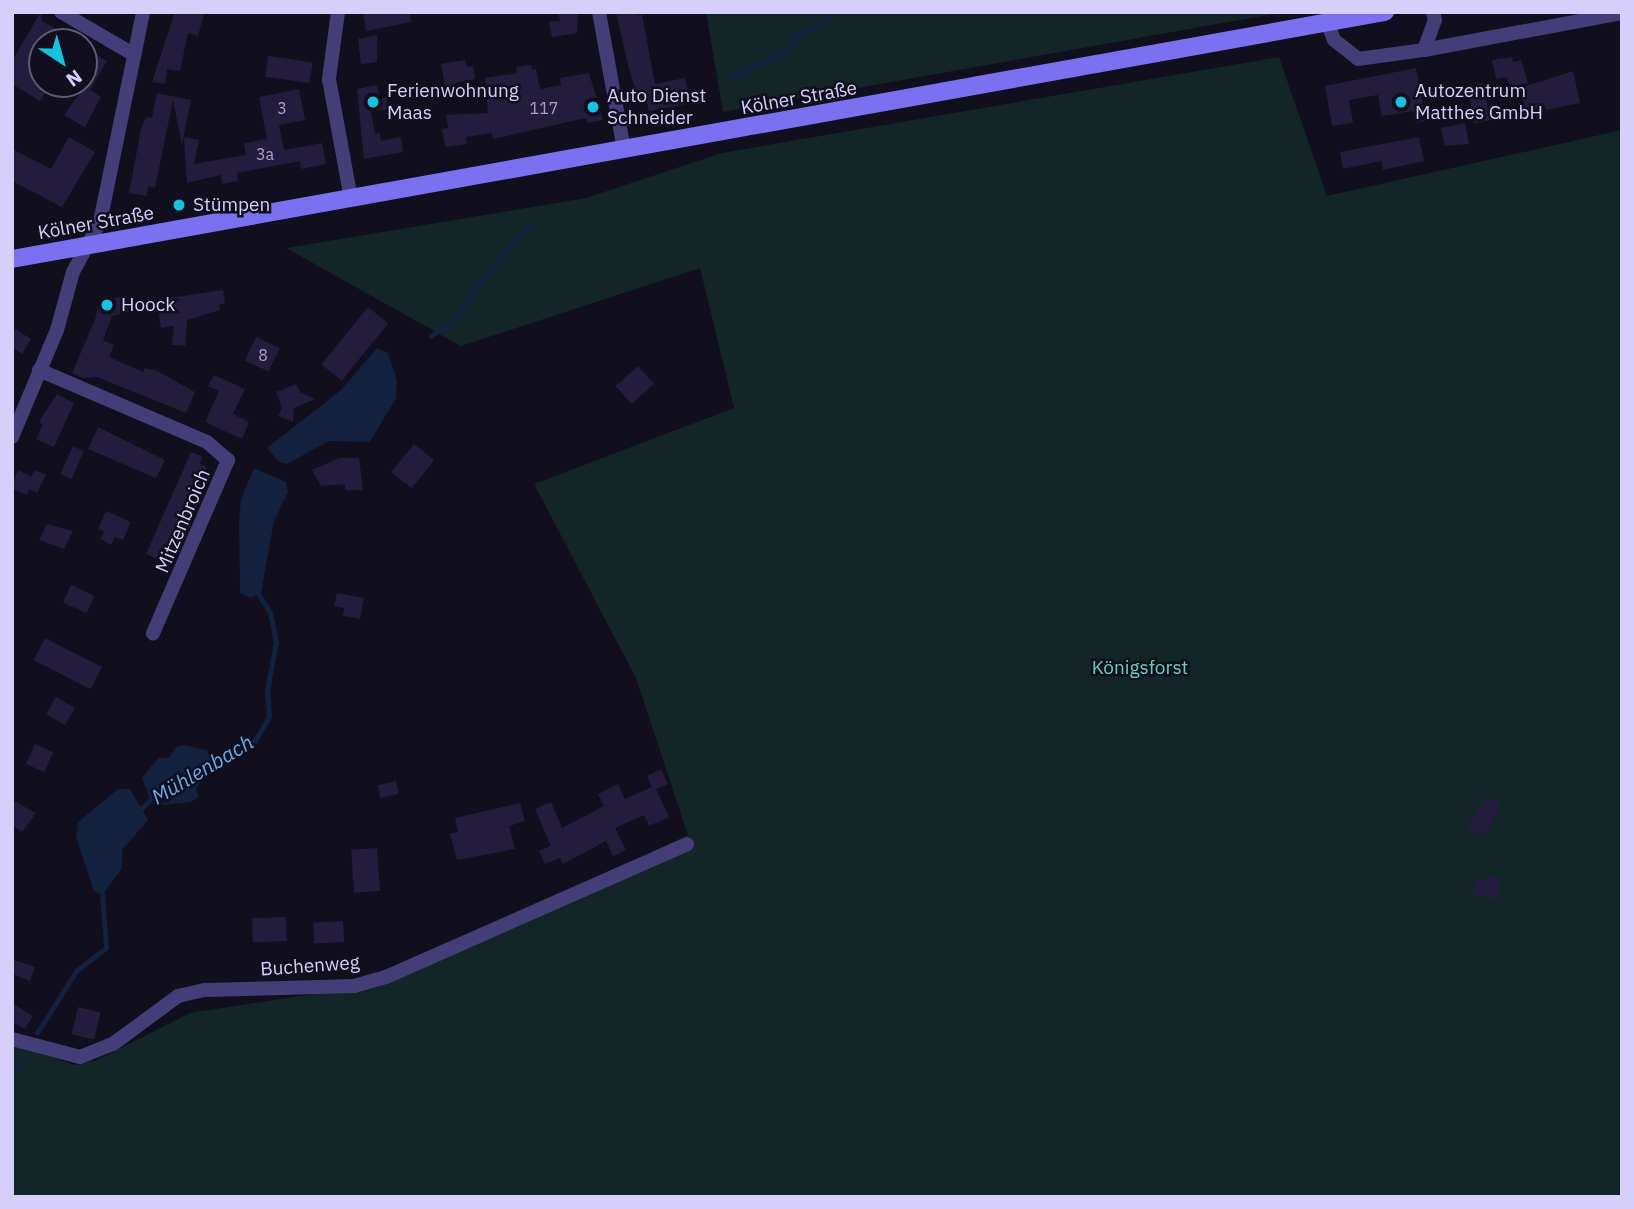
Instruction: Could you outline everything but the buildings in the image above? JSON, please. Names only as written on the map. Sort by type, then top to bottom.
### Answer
[{"type":"main road","name":"Kölner Straße","points":[[12,259],[1385,12]]},
{"type":"street","points":[[61,12],[133,54]]},
{"type":"street","points":[[12,437],[57,330],[73,272],[100,222],[143,12]]},
{"type":"street","points":[[338,12],[329,79],[351,199]]},
{"type":"street","points":[[599,12],[624,149]]},
{"type":"street","points":[[1424,50],[1435,20],[1433,12]]},
{"type":"street","points":[[1328,24],[1335,40],[1358,59],[1424,50],[1622,13]]},
{"type":"street","name":"Mitzenbroich","points":[[39,370],[207,442],[228,460],[153,633]]},
{"type":"street","name":"Buchenweg","points":[[12,1039],[80,1057],[113,1044],[178,996],[205,990],[354,986],[386,977],[687,844]]},
{"type":"green space","points":[[706,12],[1285,12],[723,112]]},
{"type":"green space","name":"Königsforst","points":[[1279,57],[1327,196],[1622,130],[1622,1197],[12,1197],[12,1043],[75,1065],[97,1060],[190,1013],[359,987],[688,835],[636,678],[534,484],[734,408],[700,268],[461,346],[286,248],[586,198],[722,153]]},
{"type":"water","points":[[377,348],[388,353],[397,380],[396,398],[370,442],[329,441],[287,464],[279,462],[267,448],[341,390]]},
{"type":"water","points":[[254,468],[286,482],[288,492],[274,521],[261,593],[251,598],[240,593],[239,522],[241,499]]},
{"type":"water","points":[[184,745],[206,750],[217,763],[196,788],[199,797],[191,802],[163,805],[150,799],[142,778],[158,758],[169,758],[176,747]]},
{"type":"water","points":[[118,789],[130,789],[148,820],[122,850],[122,869],[102,895],[94,891],[76,837],[78,822]]},
{"type":"waterway","name":"Mühlenbach","points":[[732,77],[784,52],[797,35],[822,23],[832,12]]},
{"type":"waterway","name":"Mühlenbach","points":[[431,336],[456,319],[470,295],[529,225]]},
{"type":"waterway","name":"Mühlenbach","points":[[211,760],[254,742],[269,717],[267,690],[276,643],[270,613],[256,591]]},
{"type":"waterway","name":"Mühlenbach","points":[[138,812],[154,796]]},
{"type":"waterway","name":"Mühlenbach","points":[[37,1033],[77,970],[106,948],[102,892]]},
{"type":"waterway","name":"Mühlenbach","points":[[12,1075],[25,1058]]},
{"type":"place","name":"Ferienwohnung Maas","points":[[373,102]]},
{"type":"place","name":"Autozentrum Matthes GmbH","points":[[1401,102]]},
{"type":"place","name":"Auto Dienst Schneider","points":[[593,107]]},
{"type":"place","name":"Stümpen","points":[[179,205]]},
{"type":"place","name":"Hoock","points":[[107,305]]}]
